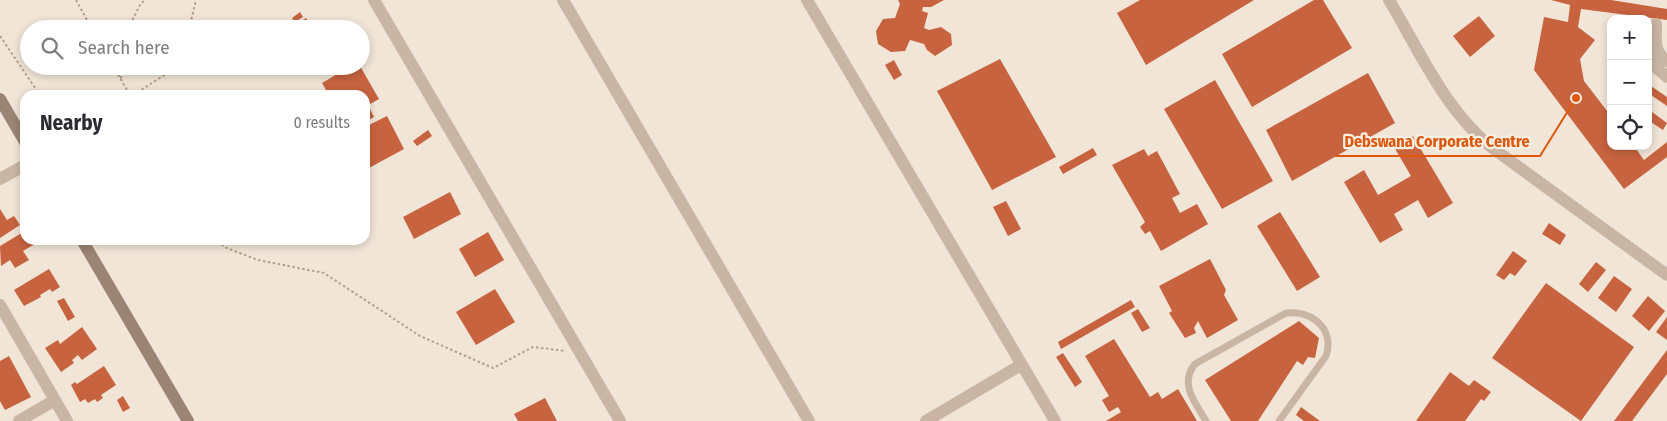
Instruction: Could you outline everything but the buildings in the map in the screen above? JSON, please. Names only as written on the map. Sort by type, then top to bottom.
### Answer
[{"type":"main road","points":[[0,100],[20,134]]},
{"type":"main road","points":[[85,245],[188,421]]},
{"type":"street","points":[[374,0],[620,421]]},
{"type":"street","points":[[563,0],[809,421]]},
{"type":"street","points":[[807,0],[1055,421]]},
{"type":"street","points":[[1389,0],[1452,106],[1469,128],[1491,147],[1667,275]]},
{"type":"street","points":[[1652,32],[1659,55],[1667,61]]},
{"type":"street","points":[[1650,60],[1652,64],[1667,77]]},
{"type":"street","points":[[0,179],[20,168]]},
{"type":"street","points":[[0,305],[67,421]]},
{"type":"street","points":[[926,421],[1021,365]]},
{"type":"street","points":[[19,421],[55,400]]},
{"type":"lane","points":[[1206,421],[1187,384],[1188,373],[1195,364],[1286,313],[1302,313],[1320,323],[1326,330],[1328,347],[1326,356],[1279,421]]},
{"type":"path","points":[[76,0],[87,20]]},
{"type":"path","points":[[132,20],[140,3],[146,0]]},
{"type":"path","points":[[191,20],[196,0]]},
{"type":"path","points":[[0,36],[20,66]]},
{"type":"path","points":[[26,75],[37,90]]},
{"type":"path","points":[[118,75],[128,90]]},
{"type":"path","points":[[121,75],[121,80]]},
{"type":"path","points":[[139,90],[164,75]]},
{"type":"path","points":[[223,245],[258,260],[324,273],[420,336],[493,368],[534,346],[580,353]]},
{"type":"place","name":"Debswana Corporate Centre","points":[[1576,98]]}]
